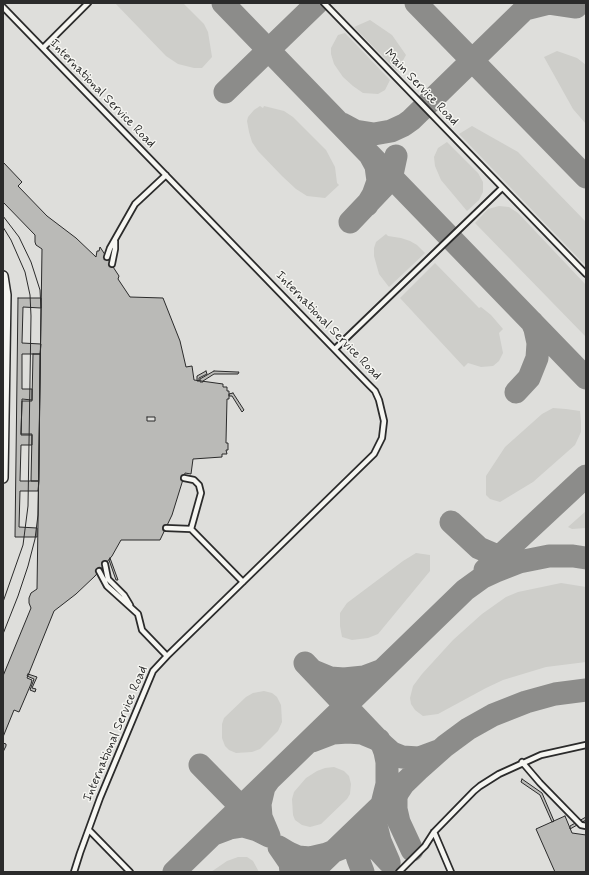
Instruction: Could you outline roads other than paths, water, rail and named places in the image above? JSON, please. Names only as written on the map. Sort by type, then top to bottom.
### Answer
[{"type":"street","points":[[3,276],[6,295],[3,478]]},
{"type":"lane","points":[[42,48],[88,3]]},
{"type":"lane","name":"Main Service Road","points":[[324,3],[586,274]]},
{"type":"lane","name":"International Service Road","points":[[3,7],[375,391],[379,400],[384,421],[382,438],[374,454],[153,671],[122,744],[74,872]]},
{"type":"lane","points":[[107,258],[110,248],[136,204],[166,175]]},
{"type":"lane","points":[[335,349],[502,188]]},
{"type":"lane","points":[[112,264],[115,241]]},
{"type":"lane","points":[[184,478],[194,480],[199,485],[201,493],[191,529]]},
{"type":"lane","points":[[166,528],[191,529],[243,582]]},
{"type":"lane","points":[[105,564],[108,579],[124,596],[132,608]]},
{"type":"lane","points":[[99,571],[107,586],[138,614],[142,630],[167,656]]},
{"type":"lane","points":[[399,872],[425,846],[434,832],[474,791],[499,774],[522,762],[540,755],[586,745]]},
{"type":"lane","points":[[522,762],[540,783],[581,825],[586,826]]},
{"type":"lane","points":[[89,830],[130,872]]},
{"type":"lane","points":[[434,832],[451,872]]},
{"type":"tram line","points":[[3,216],[19,237],[31,262],[40,290],[41,308],[38,515],[35,539],[28,566],[3,634]]},
{"type":"tram line","points":[[3,227],[11,240],[25,272],[30,295],[31,316],[28,506],[23,545],[3,602]]}]
